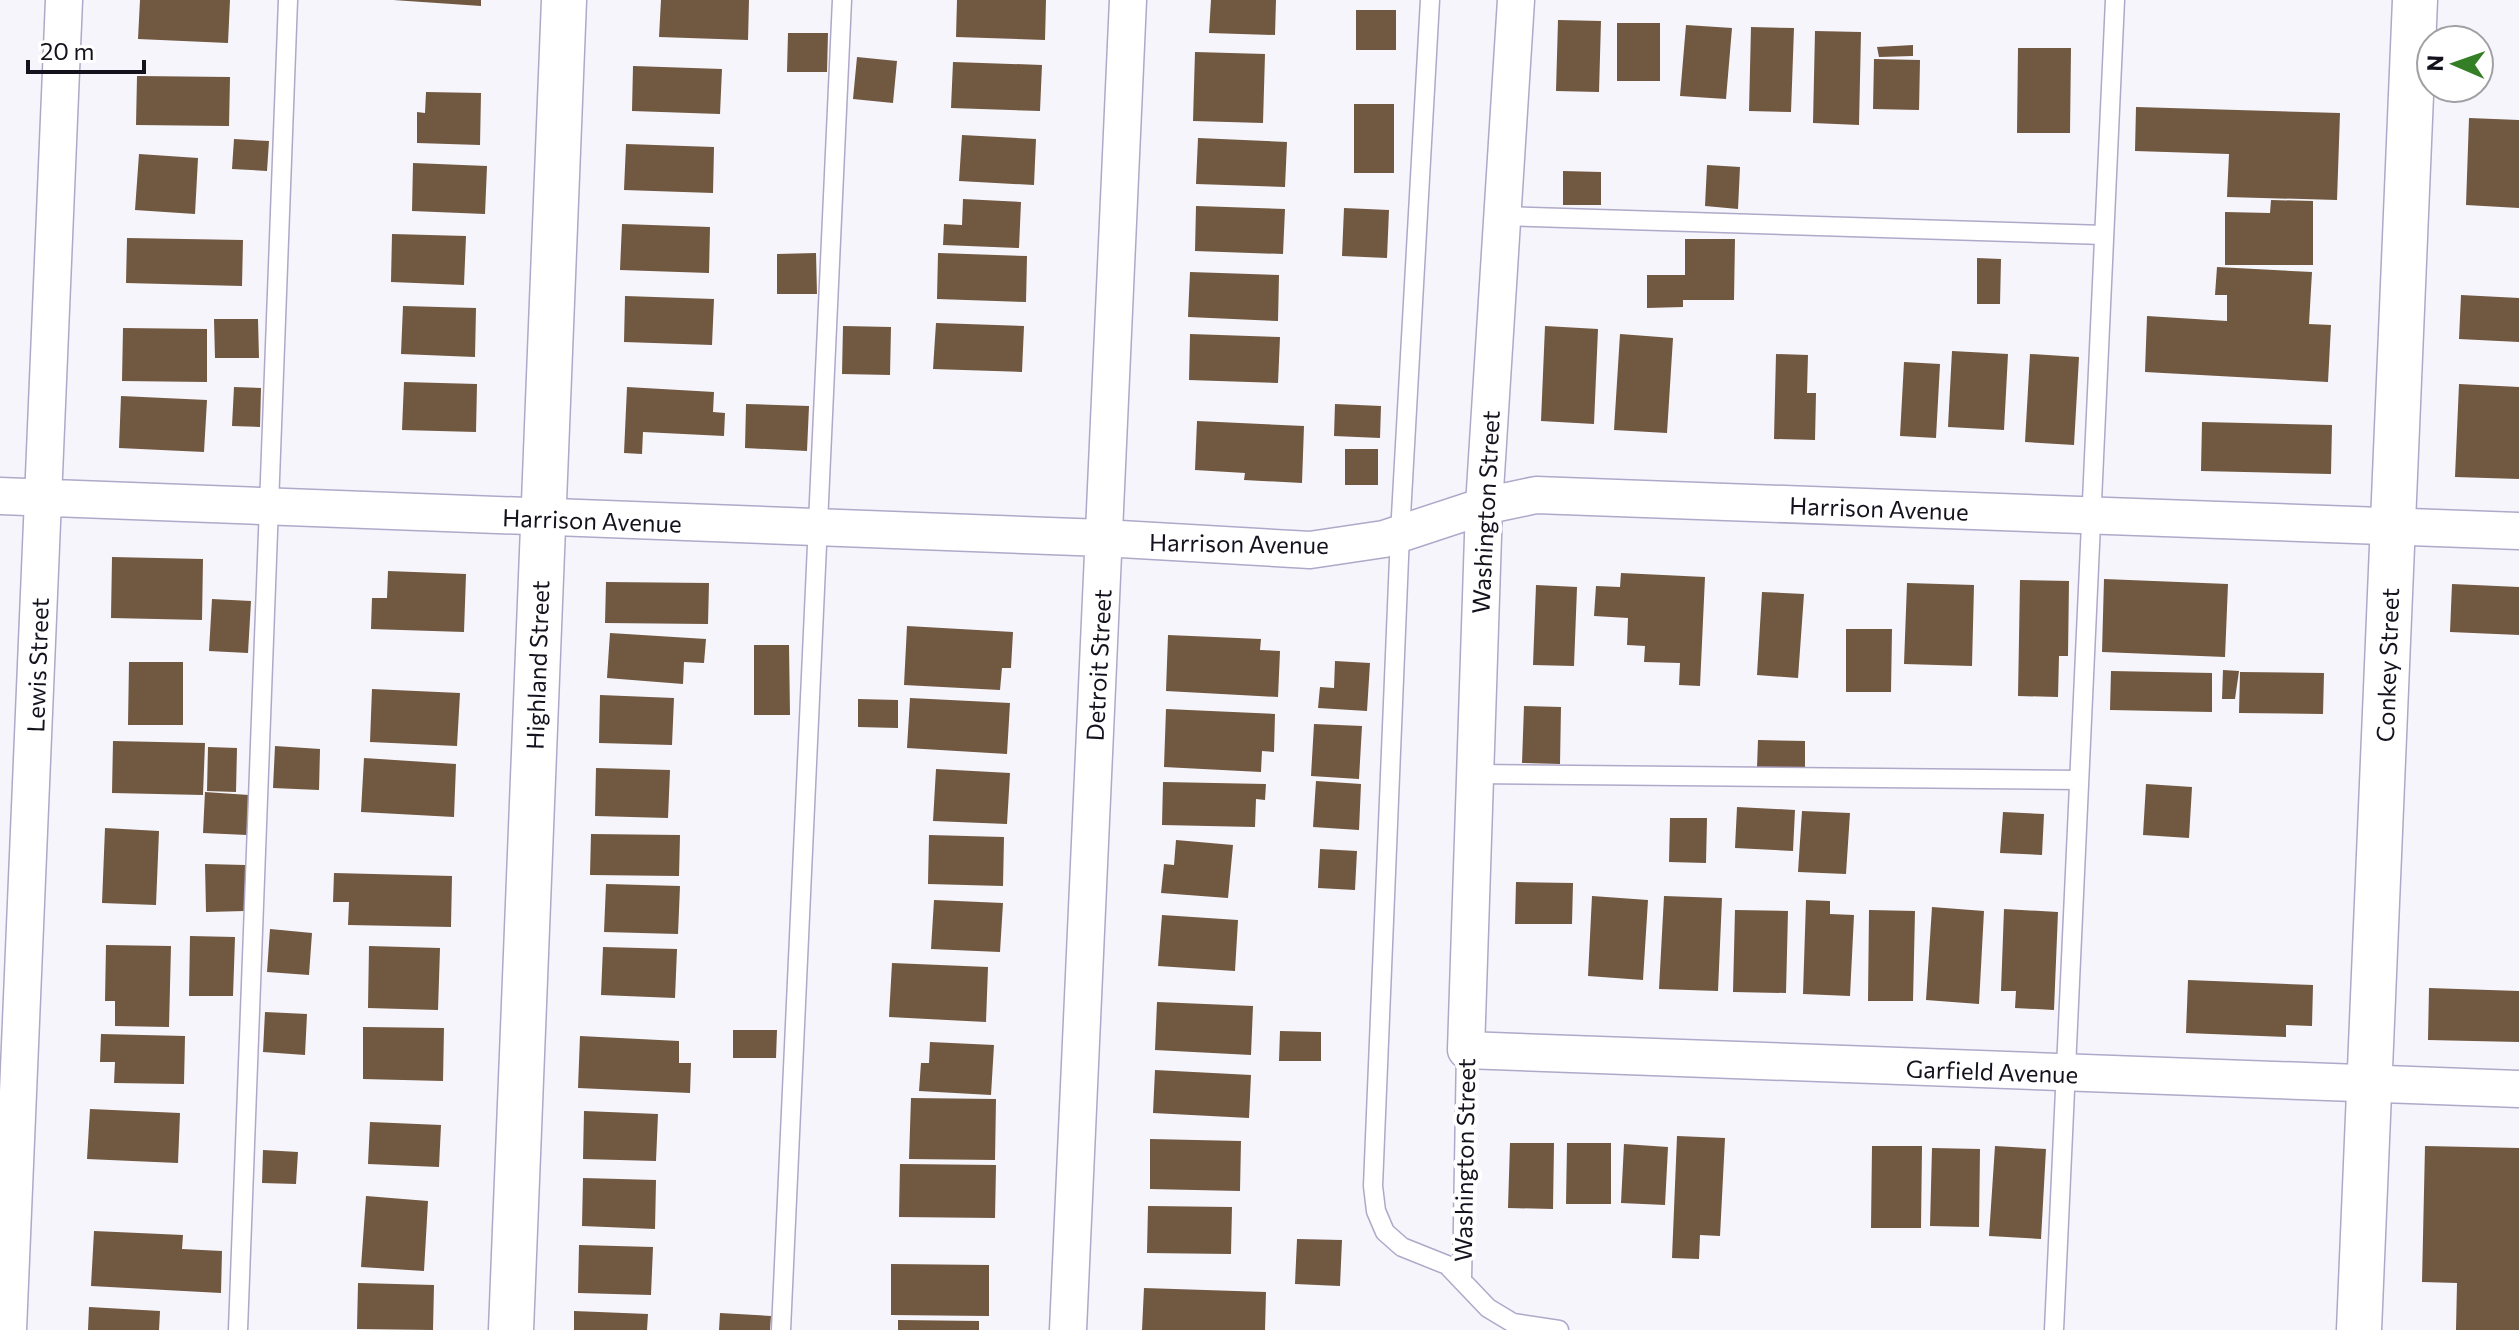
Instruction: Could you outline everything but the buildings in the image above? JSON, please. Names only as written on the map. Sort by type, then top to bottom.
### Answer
[{"type":"street","name":"Lewis Street","points":[[8,1330],[64,0]]},
{"type":"street","name":"Highland Street","points":[[511,1330],[564,0]]},
{"type":"street","name":"Detroit Street","points":[[1068,1330],[1128,0]]},
{"type":"street","name":"Washington Street","points":[[1466,1050],[1484,506],[1516,0]]},
{"type":"street","name":"Conkey Street","points":[[2359,1330],[2415,0]]},
{"type":"street","name":"Harrison Avenue","points":[[0,496],[1103,538],[1310,550],[1400,534],[1484,506],[1536,495],[2519,531]]},
{"type":"street","name":"Garfield Avenue","points":[[1466,1050],[2519,1089]]},
{"type":"lane","points":[[238,1330],[288,0]]},
{"type":"lane","points":[[781,1330],[842,0]]},
{"type":"lane","name":"Washington Street","points":[[1430,0],[1400,534],[1373,1186],[1376,1211],[1385,1232],[1402,1247],[1447,1265],[1462,1281]]},
{"type":"lane","points":[[2054,1330],[2115,0]]},
{"type":"lane","points":[[1502,216],[2104,235]]},
{"type":"lane","points":[[1475,774],[2079,780]]},
{"type":"lane","name":"Washington Street","points":[[1462,1281],[1466,1050]]},
{"type":"lane","points":[[1462,1281],[1488,1308],[1513,1323],[1559,1330]]}]
